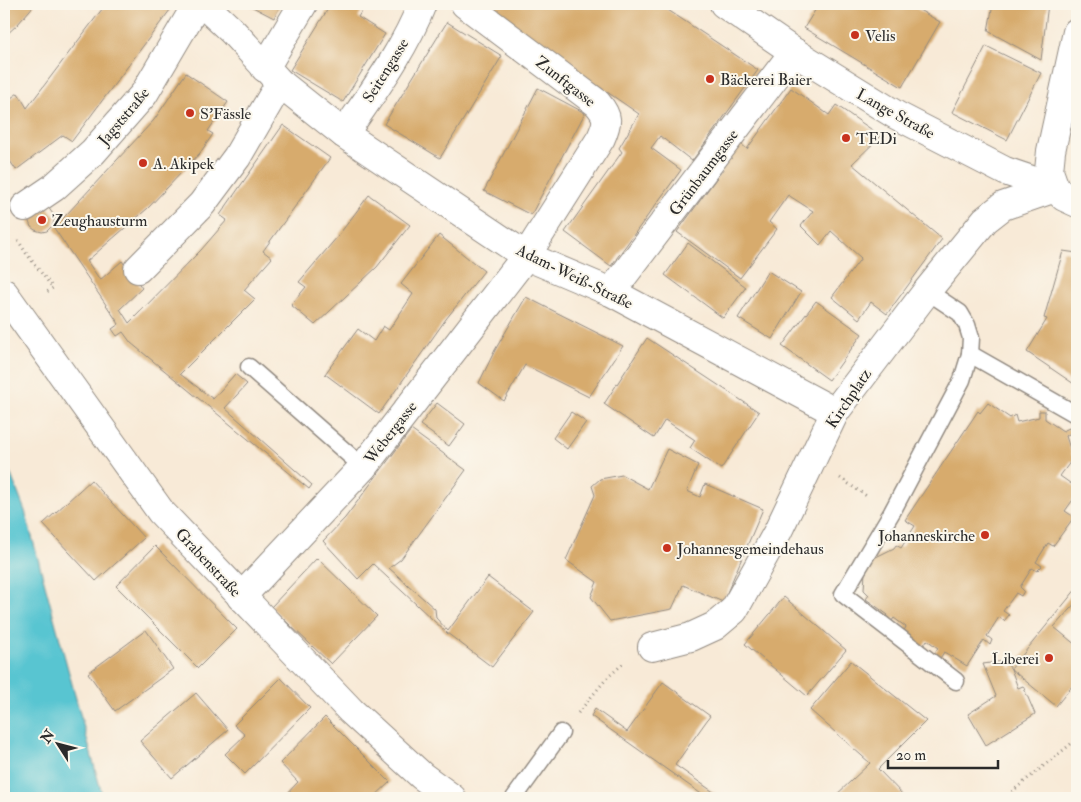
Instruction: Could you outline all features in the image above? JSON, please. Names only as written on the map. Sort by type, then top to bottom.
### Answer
[{"type":"street","name":"Jagststraße","points":[[26,207],[54,188],[93,152],[144,94],[197,4]]},
{"type":"street","name":"Adam-Weiß-Straße","points":[[203,4],[233,32],[273,76],[344,134],[526,256],[611,292],[835,412]]},
{"type":"street","points":[[138,269],[202,204],[237,157],[304,4]]},
{"type":"street","name":"Seitengasse","points":[[344,134],[404,42],[422,4]]},
{"type":"street","name":"Zunftgasse","points":[[465,4],[598,103],[605,112],[607,124],[601,138],[526,256]]},
{"type":"street","name":"Lange Straße","points":[[724,4],[794,52],[896,115],[1005,171],[1055,188],[1064,197],[1077,202]]},
{"type":"street","points":[[1055,188],[1049,171],[1051,151],[1077,32]]},
{"type":"street","name":"Grünbaumgasse","points":[[611,292],[794,52]]},
{"type":"street","name":"Kirchplatz","points":[[652,647],[691,637],[715,626],[734,610],[778,531],[835,412],[985,220],[1004,206],[1055,188]]},
{"type":"street","name":"Webergasse","points":[[241,597],[363,467],[526,256]]},
{"type":"street","name":"Grabenstraße","points":[[11,302],[161,512],[351,711],[422,776],[452,798]]},
{"type":"lane","points":[[927,292],[960,313],[967,325],[970,338],[970,354],[962,380],[892,512],[843,594],[956,681]]},
{"type":"lane","points":[[970,354],[1077,415]]},
{"type":"lane","points":[[249,366],[363,467]]},
{"type":"lane","points":[[514,798],[561,733]]},
{"type":"path","points":[[11,302],[52,288],[26,252],[6,218],[26,207]]},
{"type":"path","points":[[837,476],[892,512]]},
{"type":"path","points":[[561,733],[608,678],[628,659],[652,647]]},
{"type":"path","points":[[1004,798],[1077,739]]},
{"type":"water","points":[[4,457],[25,511],[103,798],[11,798],[4,759]]},
{"type":"building","points":[[4,4],[35,4],[4,37]]},
{"type":"building","points":[[106,4],[163,4],[170,10],[72,141],[63,135],[16,170],[4,152],[4,103],[18,93],[27,108]]},
{"type":"building","points":[[247,4],[281,4],[274,18]]},
{"type":"building","points":[[331,4],[366,4],[358,17],[385,34],[343,102],[290,70]]},
{"type":"building","points":[[486,4],[661,4],[758,70],[692,161],[660,136],[651,148],[681,170],[611,266],[565,232],[622,152],[619,148],[639,114],[558,58]]},
{"type":"building","points":[[819,4],[909,4],[940,22],[902,87],[804,28]]},
{"type":"building","points":[[993,4],[1048,4],[1041,60],[988,31]]},
{"type":"building","points":[[447,22],[502,56],[440,158],[384,124]]},
{"type":"building","points":[[986,46],[1041,73],[1007,140],[952,112]]},
{"type":"building","points":[[186,73],[228,102],[208,131],[213,134],[200,153],[148,208],[87,261],[100,280],[122,261],[142,288],[120,309],[129,323],[201,250],[227,220],[220,215],[283,125],[330,158],[263,251],[272,258],[244,290],[255,299],[180,374],[213,399],[235,374],[247,384],[225,408],[312,485],[309,489],[131,343],[123,332],[117,336],[112,329],[119,324],[54,228],[154,120]]},
{"type":"building","points":[[538,88],[585,113],[531,215],[484,191]]},
{"type":"building","points":[[791,88],[829,115],[836,105],[881,136],[852,164],[942,239],[887,314],[871,302],[859,319],[832,297],[861,258],[831,231],[820,245],[801,226],[813,211],[788,195],[769,222],[777,229],[740,278],[677,232],[721,172],[715,167],[735,139],[747,149]]},
{"type":"building","points":[[369,195],[410,225],[377,267],[315,325],[291,305],[306,287],[299,282],[338,236]]},
{"type":"building","name":"Zeughausturm","points":[[48,207],[55,217],[53,225],[47,231],[35,230],[31,227],[28,219]]},
{"type":"building","points":[[439,235],[484,271],[446,319],[379,414],[325,374],[358,329],[374,341],[383,326],[389,330],[413,294],[401,284]]},
{"type":"building","points":[[688,243],[746,287],[723,318],[665,275]]},
{"type":"building","points":[[1063,251],[1077,253],[1077,386],[1027,352],[1047,319],[1044,318]]},
{"type":"building","points":[[768,271],[801,292],[772,339],[738,318]]},
{"type":"building","points":[[526,297],[623,346],[589,397],[525,365],[504,401],[479,383],[495,350]]},
{"type":"building","points":[[816,301],[862,334],[829,380],[782,346]]},
{"type":"building","points":[[647,338],[759,412],[721,469],[690,448],[695,440],[665,420],[654,438],[604,404]]},
{"type":"building","points":[[437,403],[465,424],[449,446],[420,425]]},
{"type":"building","name":"Johanneskirche","points":[[988,403],[1010,418],[1015,415],[1017,422],[1039,417],[1039,411],[1045,411],[1045,419],[1063,431],[1069,428],[1072,432],[1066,436],[1072,455],[1077,456],[1077,462],[1071,461],[1060,476],[1077,488],[1077,494],[1065,511],[1074,517],[1053,546],[1048,543],[1036,562],[1042,566],[1037,571],[1032,568],[1020,587],[1024,591],[1021,596],[1016,593],[1003,611],[1009,615],[1004,621],[999,617],[987,636],[992,640],[990,645],[984,640],[967,666],[944,652],[939,660],[933,655],[938,648],[927,640],[922,648],[902,634],[906,627],[894,618],[888,626],[882,622],[888,615],[866,599],[869,595],[864,590],[865,572],[874,558],[894,548],[896,545],[901,548],[915,526],[905,520],[978,411],[980,413]]},
{"type":"building","points":[[571,412],[586,422],[567,449],[553,438]]},
{"type":"building","points":[[411,430],[466,470],[401,559],[389,568],[435,609],[436,618],[448,631],[488,577],[534,612],[492,667],[447,633],[373,564],[358,579],[323,541],[345,518]]},
{"type":"building","points":[[667,449],[698,465],[687,491],[700,497],[705,484],[763,509],[723,602],[683,585],[672,609],[610,621],[591,597],[597,582],[566,560],[595,495],[592,486],[600,479],[622,475],[648,489]]},
{"type":"building","points":[[91,480],[144,538],[96,581],[43,524]]},
{"type":"building","points":[[155,546],[237,629],[198,668],[116,586]]},
{"type":"building","points":[[317,558],[377,616],[331,664],[271,607]]},
{"type":"building","name":"Liberei","points":[[1077,588],[1077,601],[1054,627],[1077,646],[1077,680],[1056,706],[1011,669]]},
{"type":"building","points":[[784,597],[846,650],[807,696],[745,644]]},
{"type":"building","points":[[146,630],[173,669],[115,711],[88,673]]},
{"type":"building","points":[[851,661],[926,721],[878,769],[906,798],[833,798],[870,763],[810,710]]},
{"type":"building","points":[[1005,661],[1011,669],[1018,688],[1023,686],[1035,714],[986,745],[968,714],[996,696],[983,664]]},
{"type":"building","points":[[281,678],[310,708],[245,774],[225,754],[245,735],[234,725]]},
{"type":"building","points":[[663,682],[710,716],[675,765],[722,798],[707,798],[591,716],[595,709],[627,732]]},
{"type":"building","points":[[196,693],[228,730],[172,778],[140,741]]},
{"type":"building","points":[[325,717],[390,782],[373,798],[283,798],[298,782],[280,763]]},
{"type":"place","name":"Velis","points":[[855,35]]},
{"type":"place","name":"Bäckerei Baier","points":[[710,79]]},
{"type":"place","name":"S'Fässle","points":[[190,113]]},
{"type":"place","name":"TEDi","points":[[846,138]]},
{"type":"place","name":"A. Akipek","points":[[143,163]]},
{"type":"place","name":"Zeughausturm","points":[[42,220]]},
{"type":"place","name":"Johanneskirche","points":[[985,535]]},
{"type":"place","name":"Johannesgemeindehaus","points":[[667,548]]},
{"type":"place","name":"Liberei","points":[[1049,658]]}]
